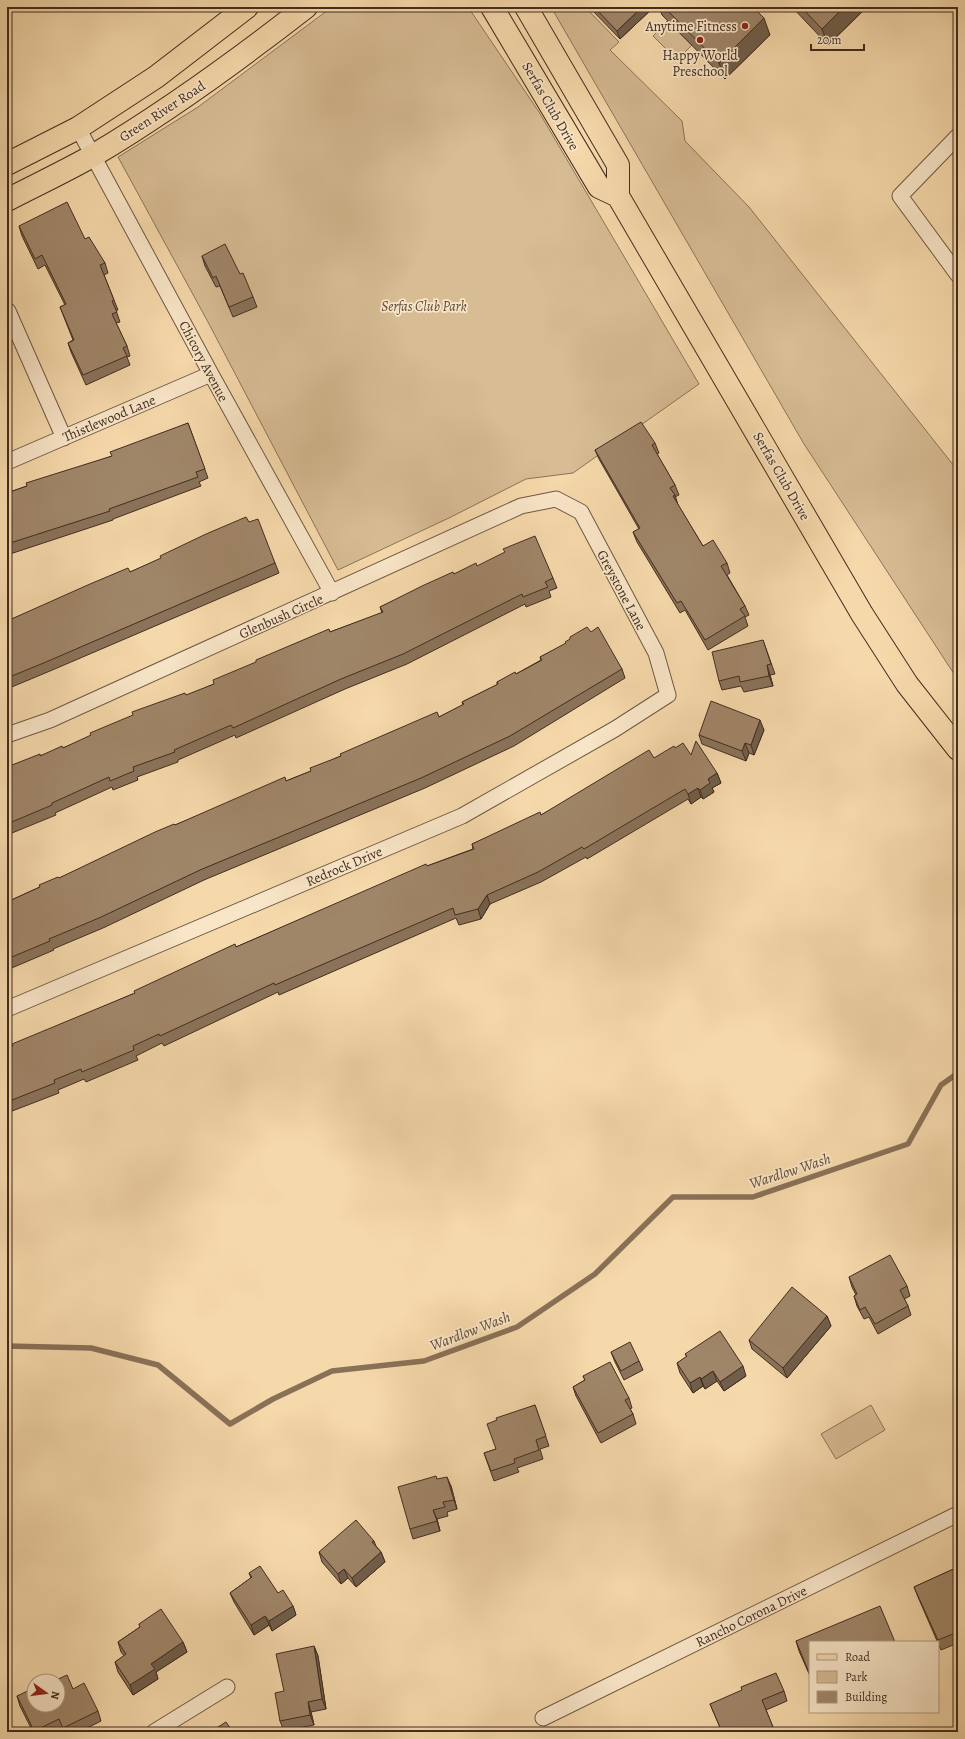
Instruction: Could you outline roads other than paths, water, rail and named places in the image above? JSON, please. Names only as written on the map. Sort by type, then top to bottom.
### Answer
[{"type":"main road","points":[[7,164],[78,128],[161,72],[246,7]]},
{"type":"main road","name":"Green River Road","points":[[7,200],[93,155],[158,114],[240,58],[306,7]]},
{"type":"main road","name":"Serfas Club Drive","points":[[492,7],[599,187],[618,196]]},
{"type":"main road","name":"Serfas Club Drive","points":[[526,7],[618,165],[618,196],[862,614],[907,684],[958,749]]},
{"type":"street","name":"Chicory Avenue","points":[[78,128],[211,374],[332,593]]},
{"type":"street","points":[[958,136],[900,196],[958,275]]},
{"type":"street","points":[[8,311],[64,438]]},
{"type":"street","name":"Thistlewood Lane","points":[[7,462],[211,374]]},
{"type":"street","name":"Glenbush Circle","points":[[7,735],[50,720],[521,506],[556,499]]},
{"type":"street","name":"Greystone Lane","points":[[556,499],[581,512],[656,653],[668,695]]},
{"type":"street","name":"Redrock Drive","points":[[7,1009],[462,816],[615,730],[668,695]]},
{"type":"street","name":"Rancho Corona Drive","points":[[543,1718],[958,1514]]},
{"type":"street","points":[[154,1732],[227,1687]]},
{"type":"waterway","name":"Wardlow Wash","points":[[7,1346],[91,1348],[158,1365],[230,1424],[273,1399],[332,1371],[424,1361],[517,1327],[595,1274],[673,1197],[753,1197],[908,1144],[941,1085],[958,1073]]},
{"type":"place","name":"Anytime Fitness","points":[[745,26]]},
{"type":"place","name":"Happy World Preschool","points":[[700,40]]},
{"type":"park label","name":"Serfas Club Park","points":[[424,306]]}]
